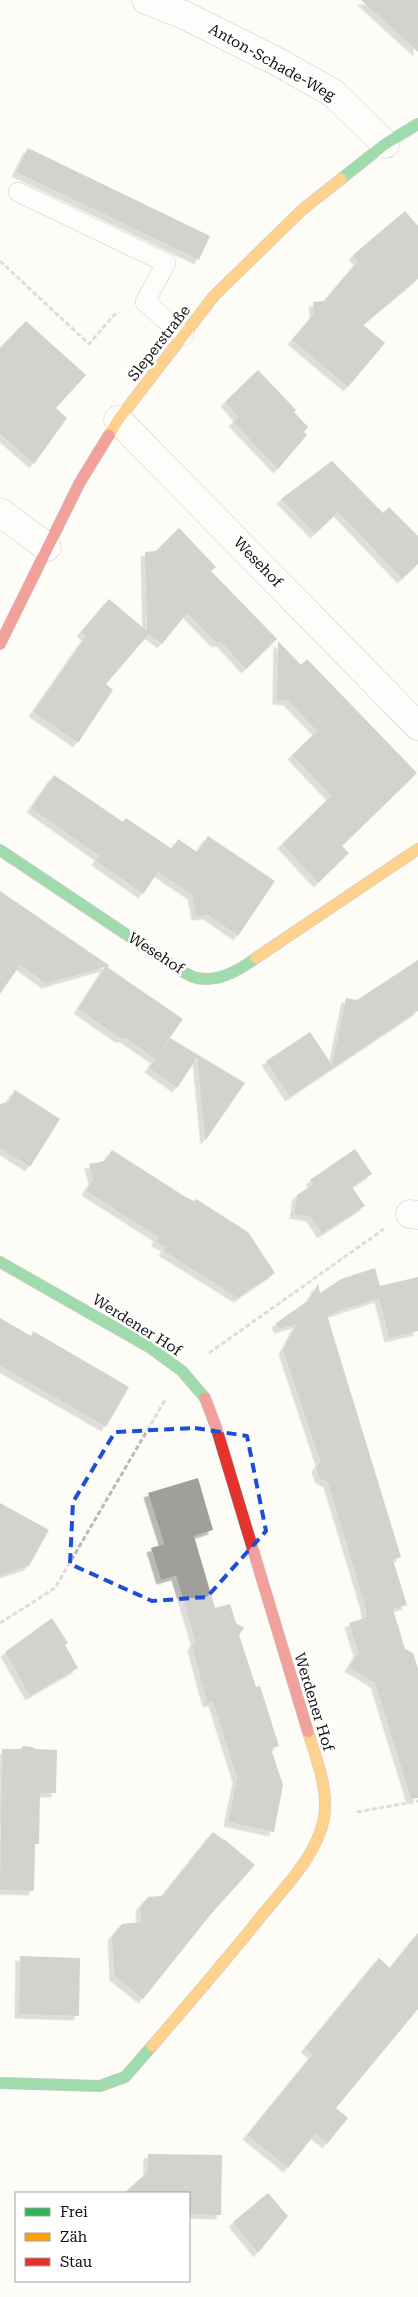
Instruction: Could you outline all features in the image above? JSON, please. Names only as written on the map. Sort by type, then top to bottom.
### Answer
[{"type":"street","name":"Anton-Schade-Weg","points":[[146,0],[184,15],[278,62],[334,93],[386,144]]},
{"type":"street","name":"Sleperstraße","points":[[0,644],[80,482],[118,420],[214,296],[303,209],[386,144],[418,124]]},
{"type":"street","name":"Wesehof","points":[[118,420],[418,726]]},
{"type":"street","points":[[0,512],[47,547]]},
{"type":"street","name":"Wesehof","points":[[0,850],[172,965],[194,977],[220,978],[256,960],[418,849]]},
{"type":"street","name":"Werdener Hof","points":[[0,1262],[149,1347],[182,1372],[205,1397],[219,1436],[324,1790],[324,1817],[316,1843],[297,1872],[225,1962],[125,2077],[100,2086],[0,2082]]},
{"type":"lane","points":[[18,192],[166,263],[146,302],[184,336]]},
{"type":"path","points":[[0,262],[89,344],[116,314],[146,302]]},
{"type":"path","points":[[324,1817],[418,1801]]},
{"type":"highlighted area","points":[[195,1428],[247,1436],[266,1531],[207,1597],[152,1601],[70,1564],[73,1502],[115,1432]]},
{"type":"building","points":[[361,0],[418,0],[418,52]]},
{"type":"building","points":[[28,148],[210,236],[199,260],[16,172]]},
{"type":"building","points":[[405,211],[418,226],[418,279],[363,325],[385,343],[348,387],[292,340],[314,314],[313,302],[324,301],[358,261],[353,255]]},
{"type":"building","points":[[26,321],[86,375],[56,408],[67,418],[34,464],[0,434],[0,348]]},
{"type":"building","points":[[258,370],[296,410],[294,412],[308,427],[304,432],[307,435],[278,469],[233,422],[238,417],[225,402]]},
{"type":"building","points":[[332,461],[383,513],[389,507],[418,536],[418,564],[402,579],[338,512],[315,534],[281,499]]},
{"type":"building","points":[[179,528],[216,567],[211,571],[277,639],[246,669],[221,642],[216,643],[187,613],[162,644],[149,634],[106,684],[113,690],[78,743],[33,712],[86,636],[81,632],[109,599],[147,631],[145,552],[156,551]]},
{"type":"building","points":[[278,641],[301,665],[307,659],[417,773],[342,846],[349,853],[318,883],[282,844],[331,796],[292,755],[317,731],[288,701],[277,700]]},
{"type":"building","points":[[54,775],[123,822],[126,818],[172,849],[178,839],[197,852],[208,836],[275,881],[238,936],[208,915],[196,916],[192,895],[158,872],[143,894],[96,861],[99,856],[31,808]]},
{"type":"building","points":[[0,891],[110,966],[107,967],[183,1019],[155,1059],[78,1009],[105,967],[46,984],[20,965],[0,994]]},
{"type":"building","points":[[418,960],[418,1011],[290,1097],[266,1061],[310,1032],[332,1065],[346,998],[357,1000]]},
{"type":"building","points":[[170,1038],[245,1083],[205,1141],[197,1058],[177,1088],[149,1068]]},
{"type":"building","points":[[15,1090],[60,1119],[30,1167],[0,1148],[0,1104],[8,1102]]},
{"type":"building","points":[[355,1149],[372,1174],[352,1187],[365,1206],[322,1234],[311,1217],[294,1214],[297,1195],[313,1184],[310,1180]]},
{"type":"building","points":[[112,1150],[184,1196],[194,1201],[196,1199],[248,1232],[275,1273],[238,1298],[163,1251],[166,1247],[156,1242],[158,1237],[86,1191],[93,1180],[89,1164],[105,1161]]},
{"type":"building","points":[[375,1268],[380,1286],[418,1277],[418,1331],[389,1338],[379,1298],[327,1315],[401,1557],[393,1560],[407,1605],[393,1609],[405,1649],[413,1653],[418,1669],[418,1798],[411,1799],[375,1683],[349,1667],[358,1652],[349,1623],[367,1617],[364,1602],[328,1483],[320,1479],[316,1468],[320,1461],[283,1350],[297,1324],[279,1329],[276,1323],[309,1300],[318,1284],[320,1293],[341,1279]]},
{"type":"building","points":[[0,1318],[31,1336],[33,1331],[129,1387],[106,1427],[0,1366]]},
{"type":"building","points":[[198,1478],[213,1530],[194,1536],[215,1608],[230,1604],[236,1623],[244,1628],[239,1635],[256,1687],[260,1686],[279,1746],[271,1749],[283,1785],[274,1832],[228,1822],[237,1778],[213,1702],[207,1703],[192,1646],[195,1640],[176,1576],[161,1580],[151,1548],[164,1544],[148,1493]]},
{"type":"building","points":[[0,1503],[49,1530],[29,1566],[0,1575]]},
{"type":"building","points":[[52,1618],[68,1643],[65,1645],[78,1668],[30,1696],[5,1652]]},
{"type":"building","points":[[23,1746],[57,1750],[56,1793],[40,1793],[39,1844],[35,1844],[34,1891],[0,1890],[2,1749],[20,1749]]},
{"type":"building","points":[[213,1832],[255,1865],[211,1914],[143,1999],[114,1976],[112,1936],[122,1924],[141,1922],[140,1907],[148,1897],[162,1896]]},
{"type":"building","points":[[418,1933],[418,2009],[336,2108],[348,2118],[327,2144],[315,2134],[288,2168],[247,2135],[313,2054],[305,2048],[379,1958],[390,1968]]},
{"type":"building","points":[[20,1956],[80,1958],[79,2016],[19,2014]]},
{"type":"building","points":[[148,2154],[222,2155],[221,2215],[190,2214],[190,2192],[125,2192],[148,2172]]},
{"type":"building","points":[[268,2193],[288,2216],[258,2253],[233,2222]]},
{"type":"traffic: fast","points":[[341,179],[385,144],[418,124]]},
{"type":"traffic: fast","points":[[0,850],[172,965],[193,977],[210,979],[226,975],[256,958]]},
{"type":"traffic: fast","points":[[0,1262],[149,1347],[182,1371],[205,1398]]},
{"type":"traffic: fast","points":[[0,2083],[100,2086],[125,2077],[152,2046]]},
{"type":"traffic: slow","points":[[109,435],[118,420],[214,296],[303,209],[341,179]]},
{"type":"traffic: slow","points":[[256,958],[418,849]]},
{"type":"traffic: slow","points":[[152,2046],[291,1881],[315,1845],[324,1818],[325,1796],[321,1774],[308,1732]]},
{"type":"traffic: jam","points":[[0,644],[80,482],[109,435]]},
{"type":"traffic: jam","points":[[205,1398],[216,1427],[308,1732]]}]
